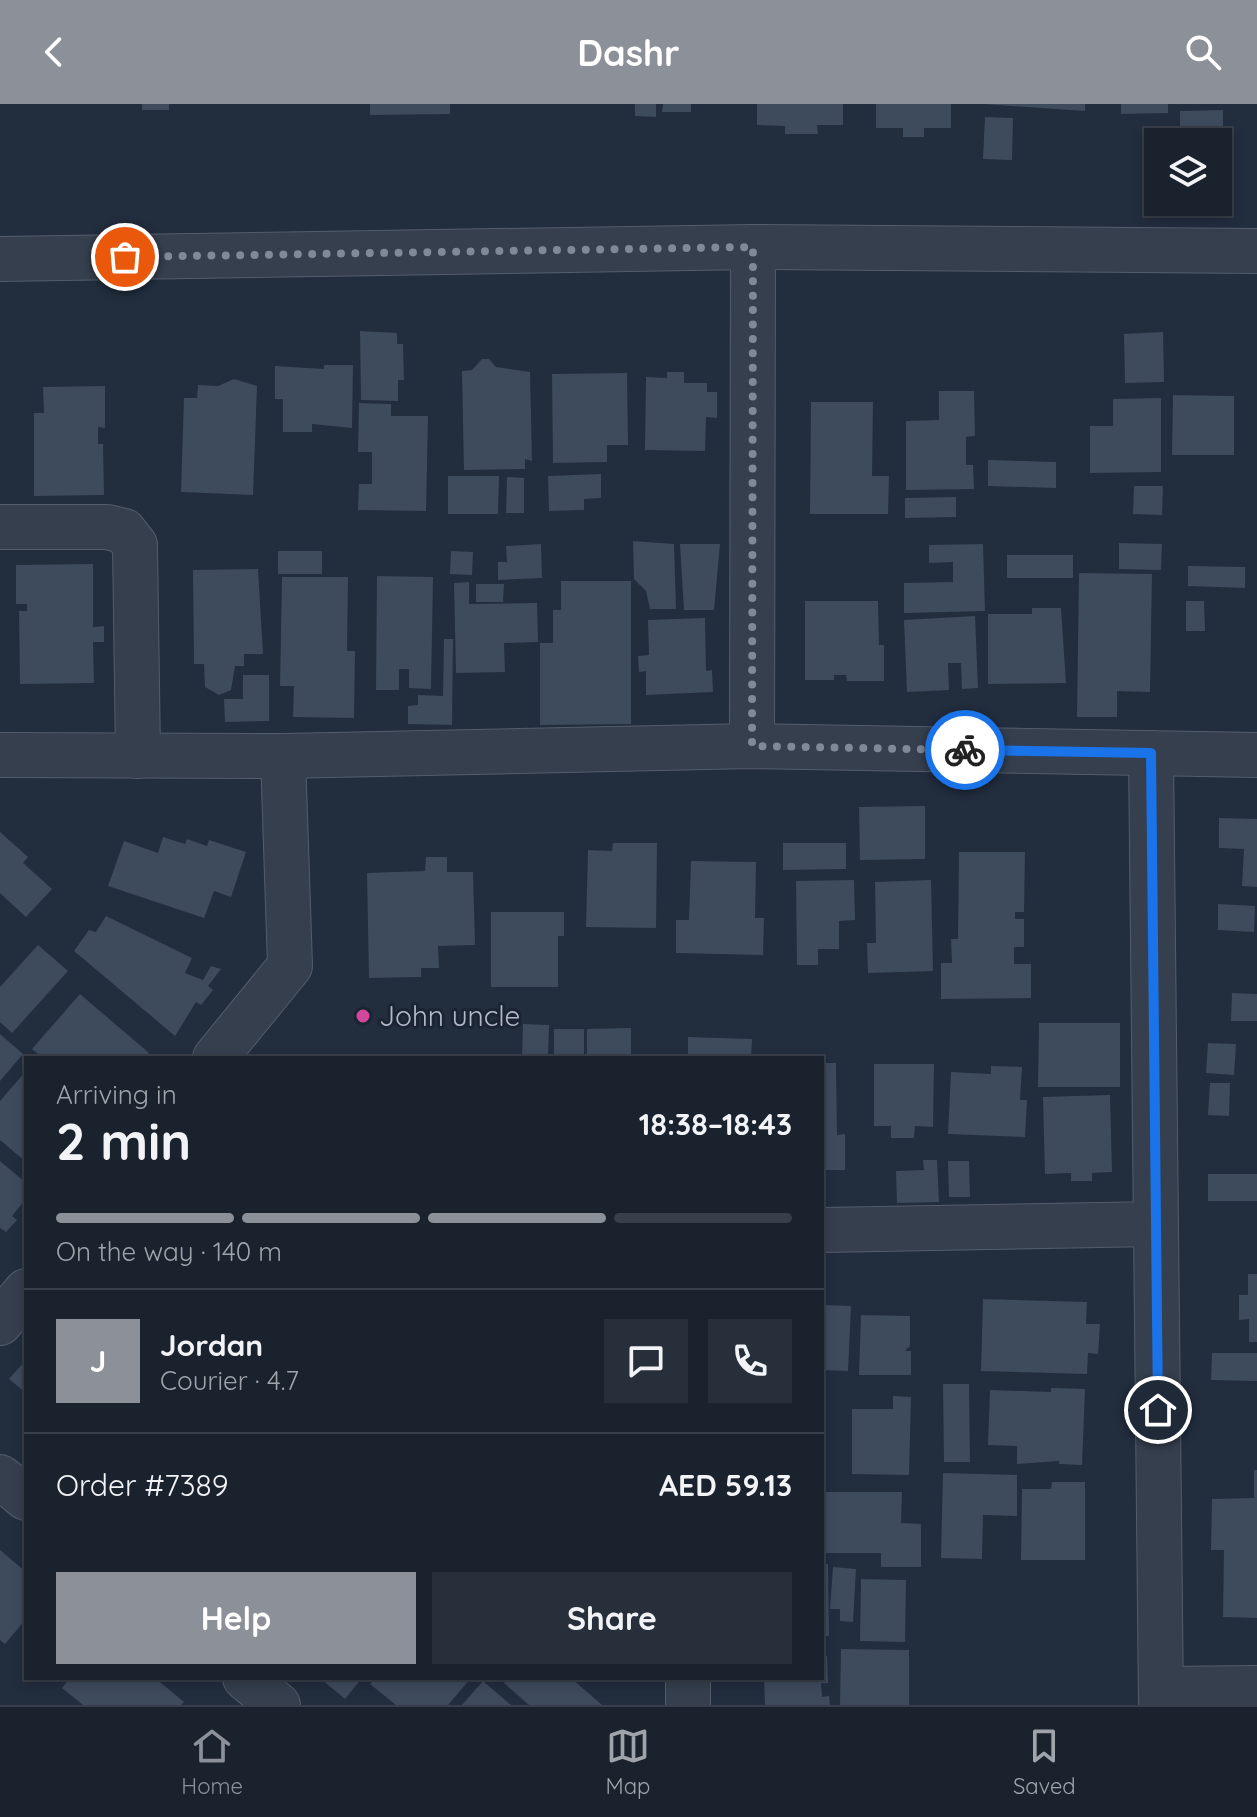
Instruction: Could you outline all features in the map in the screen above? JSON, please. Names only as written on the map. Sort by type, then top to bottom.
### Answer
[{"type":"street","points":[[752,746],[753,247]]},
{"type":"street","points":[[0,259],[753,247],[1257,251]]},
{"type":"street","points":[[0,527],[107,527],[124,531],[135,545],[138,756]]},
{"type":"street","points":[[0,755],[283,756],[752,746],[1257,755]]},
{"type":"street","points":[[1151,753],[1161,1697],[1257,1688]]},
{"type":"street","points":[[217,1056],[290,966],[283,756]]},
{"type":"street","points":[[824,1230],[1156,1224]]},
{"type":"street","points":[[0,1323],[24,1293]]},
{"type":"street","points":[[0,1477],[24,1496]]},
{"type":"street","points":[[247,1680],[278,1705]]},
{"type":"street","points":[[688,1680],[688,1705]]},
{"type":"building","points":[[142,104],[169,104],[169,110],[142,110]]},
{"type":"building","points":[[370,104],[450,104],[450,114],[370,115]]},
{"type":"building","points":[[635,104],[656,104],[656,117],[635,116]]},
{"type":"building","points":[[663,104],[691,104],[691,112],[662,112]]},
{"type":"building","points":[[757,104],[843,104],[843,125],[817,125],[818,134],[785,134],[785,126],[757,125]]},
{"type":"building","points":[[876,104],[951,104],[951,128],[924,128],[924,137],[903,137],[903,128],[876,128]]},
{"type":"building","points":[[983,104],[1085,104],[1085,111]]},
{"type":"building","points":[[1121,104],[1168,104],[1168,113],[1121,114]]},
{"type":"building","points":[[1223,110],[1223,128],[1180,128],[1180,111]]},
{"type":"building","points":[[985,117],[1013,118],[1012,160],[983,159]]},
{"type":"building","points":[[360,331],[397,333],[397,344],[403,344],[404,380],[398,380],[398,401],[361,400]]},
{"type":"building","points":[[1163,332],[1164,382],[1125,383],[1124,334]]},
{"type":"building","points":[[482,359],[489,359],[496,367],[530,372],[532,461],[525,459],[525,469],[464,470],[462,371],[472,370]]},
{"type":"building","points":[[324,365],[353,365],[352,428],[312,424],[312,432],[283,432],[283,399],[275,399],[275,366],[324,369]]},
{"type":"building","points":[[667,372],[684,372],[684,383],[707,383],[707,392],[717,392],[717,418],[706,417],[705,451],[645,450],[646,377],[667,378]]},
{"type":"building","points":[[627,373],[628,445],[607,445],[607,462],[553,463],[552,374]]},
{"type":"building","points":[[234,379],[257,386],[253,495],[181,492],[184,398],[197,398],[198,385],[218,386]]},
{"type":"building","points":[[105,386],[105,428],[98,427],[98,444],[103,444],[104,495],[34,496],[34,413],[44,413],[43,387]]},
{"type":"building","points":[[939,391],[974,391],[975,436],[966,437],[966,465],[973,465],[974,489],[906,490],[906,421],[939,420]]},
{"type":"building","points":[[1173,395],[1234,396],[1234,455],[1172,455]]},
{"type":"building","points":[[1161,398],[1161,472],[1090,473],[1090,426],[1113,426],[1113,399]]},
{"type":"building","points":[[811,402],[873,402],[872,476],[889,476],[888,514],[810,514]]},
{"type":"building","points":[[359,403],[391,404],[391,416],[428,416],[426,511],[358,510],[359,484],[372,484],[372,452],[358,452]]},
{"type":"building","points":[[988,460],[1056,462],[1056,488],[988,486]]},
{"type":"building","points":[[601,474],[601,498],[584,499],[584,510],[549,511],[548,476]]},
{"type":"building","points":[[448,476],[499,476],[498,514],[448,514]]},
{"type":"building","points":[[507,477],[524,478],[524,513],[506,513]]},
{"type":"building","points":[[1134,486],[1163,486],[1162,515],[1133,514]]},
{"type":"building","points":[[956,497],[956,517],[905,518],[905,498]]},
{"type":"building","points":[[633,541],[674,544],[676,609],[650,609],[646,591],[634,579]]},
{"type":"building","points":[[1119,543],[1162,544],[1161,570],[1119,569]]},
{"type":"building","points":[[541,544],[542,578],[498,580],[498,562],[507,562],[506,546]]},
{"type":"building","points":[[680,544],[720,544],[714,610],[684,610]]},
{"type":"building","points":[[983,544],[985,611],[904,613],[904,583],[953,582],[953,562],[929,563],[929,545]]},
{"type":"building","points":[[278,551],[322,551],[322,574],[278,574]]},
{"type":"building","points":[[451,551],[473,552],[472,575],[450,574]]},
{"type":"building","points":[[1007,555],[1073,555],[1073,578],[1007,578]]},
{"type":"building","points":[[93,564],[93,627],[104,626],[104,642],[93,642],[94,683],[20,684],[19,611],[27,611],[27,604],[16,604],[16,565]]},
{"type":"building","points":[[1188,566],[1245,567],[1245,588],[1188,586]]},
{"type":"building","points":[[258,569],[263,654],[244,654],[244,666],[235,666],[231,690],[219,695],[205,687],[204,664],[194,664],[193,570]]},
{"type":"building","points":[[1079,573],[1152,574],[1150,692],[1117,691],[1117,717],[1077,717]]},
{"type":"building","points":[[377,576],[433,577],[431,689],[409,688],[409,669],[399,669],[399,690],[376,690]]},
{"type":"building","points":[[282,577],[348,577],[347,651],[355,651],[354,718],[293,717],[294,686],[280,686]]},
{"type":"building","points":[[561,581],[631,581],[631,724],[540,725],[540,643],[553,643],[553,610],[561,610]]},
{"type":"building","points":[[469,582],[469,604],[537,603],[538,642],[504,643],[505,672],[456,673],[454,583]]},
{"type":"building","points":[[476,584],[504,584],[503,602],[476,602]]},
{"type":"building","points":[[805,601],[878,601],[879,645],[884,645],[884,681],[847,681],[846,675],[834,675],[834,680],[805,680]]},
{"type":"building","points":[[1186,601],[1204,601],[1205,631],[1186,631]]},
{"type":"building","points":[[1032,608],[1061,608],[1066,683],[988,684],[988,614],[1032,614]]},
{"type":"building","points":[[975,616],[978,688],[962,689],[961,663],[948,663],[949,690],[907,692],[904,620]]},
{"type":"building","points":[[705,618],[706,671],[712,670],[713,692],[646,695],[646,671],[639,672],[638,656],[649,655],[648,620]]},
{"type":"building","points":[[444,639],[453,639],[452,725],[408,724],[408,706],[418,705],[418,695],[443,696]]},
{"type":"building","points":[[243,675],[269,675],[269,721],[225,722],[224,699],[243,699]]},
{"type":"building","points":[[925,806],[925,859],[860,860],[859,807]]},
{"type":"building","points":[[1219,818],[1257,819],[1257,887],[1242,886],[1244,849],[1219,848]]},
{"type":"building","points":[[0,832],[28,857],[23,863],[52,889],[26,917],[0,893]]},
{"type":"building","points":[[163,837],[185,844],[187,839],[207,846],[209,840],[246,852],[231,897],[214,891],[204,918],[108,886],[124,841],[158,853]]},
{"type":"building","points":[[613,843],[657,843],[656,928],[586,927],[588,850],[612,851]]},
{"type":"building","points":[[783,843],[846,843],[846,869],[783,870]]},
{"type":"building","points":[[959,852],[1025,852],[1024,912],[1015,912],[1015,919],[1024,919],[1024,947],[1014,947],[1014,964],[1031,964],[1031,998],[941,999],[941,963],[952,963],[951,939],[958,939]]},
{"type":"building","points":[[426,857],[447,857],[447,872],[473,872],[475,945],[438,946],[439,968],[421,968],[421,977],[369,978],[367,873],[425,871]]},
{"type":"building","points":[[691,861],[756,862],[755,918],[764,918],[763,955],[676,953],[676,920],[689,920]]},
{"type":"building","points":[[854,880],[855,920],[839,921],[839,949],[818,949],[818,965],[797,965],[796,881]]},
{"type":"building","points":[[931,880],[933,971],[868,973],[867,943],[876,943],[875,882]]},
{"type":"building","points":[[1218,904],[1255,906],[1254,932],[1218,930]]},
{"type":"building","points":[[491,912],[564,912],[564,936],[558,936],[558,987],[491,987]]},
{"type":"building","points":[[106,916],[192,958],[185,973],[203,980],[211,966],[221,969],[208,986],[213,990],[201,1005],[196,1002],[175,1036],[74,951],[89,930],[96,932]]},
{"type":"building","points":[[38,945],[68,971],[12,1033],[0,1022],[0,987]]},
{"type":"building","points":[[1232,993],[1257,994],[1257,1021],[1231,1021]]},
{"type":"building","points":[[80,994],[149,1053],[147,1056],[41,1056],[32,1049]]},
{"type":"building","points":[[1039,1023],[1120,1023],[1120,1087],[1038,1087]]},
{"type":"building","points":[[523,1024],[549,1025],[548,1056],[522,1056]]},
{"type":"building","points":[[631,1028],[631,1056],[587,1056],[587,1029]]},
{"type":"building","points":[[554,1029],[584,1029],[584,1056],[554,1056]]},
{"type":"building","points":[[0,1034],[23,1054],[0,1081]]},
{"type":"building","points":[[688,1037],[752,1039],[751,1056],[688,1056]]},
{"type":"building","points":[[1208,1043],[1236,1044],[1234,1075],[1206,1073]]},
{"type":"building","points":[[824,1063],[836,1063],[837,1135],[845,1134],[845,1170],[824,1170]]},
{"type":"building","points":[[874,1064],[934,1064],[933,1127],[915,1126],[914,1138],[891,1138],[891,1126],[874,1126]]},
{"type":"building","points":[[991,1066],[1022,1067],[1020,1100],[1027,1100],[1025,1137],[948,1134],[951,1072],[991,1074]]},
{"type":"building","points":[[24,1073],[24,1160],[0,1140],[0,1101]]},
{"type":"building","points":[[1210,1083],[1230,1083],[1229,1116],[1208,1115]]},
{"type":"building","points":[[1110,1095],[1112,1172],[1092,1173],[1092,1181],[1071,1181],[1071,1173],[1045,1174],[1043,1097]]},
{"type":"building","points":[[923,1160],[937,1160],[939,1202],[897,1203],[896,1171],[924,1170]]},
{"type":"building","points":[[0,1161],[24,1181],[24,1201],[12,1216],[17,1220],[6,1232],[0,1228]]},
{"type":"building","points":[[948,1161],[969,1161],[970,1197],[949,1197]]},
{"type":"building","points":[[1208,1174],[1257,1174],[1257,1201],[1208,1201]]},
{"type":"building","points":[[1248,1274],[1257,1274],[1257,1342],[1249,1342],[1249,1319],[1239,1320],[1239,1295],[1248,1295]]},
{"type":"building","points":[[983,1299],[1087,1302],[1086,1324],[1100,1324],[1098,1354],[1088,1353],[1087,1374],[981,1371]]},
{"type":"building","points":[[824,1305],[851,1306],[848,1371],[824,1370]]},
{"type":"building","points":[[861,1315],[910,1316],[910,1346],[905,1351],[911,1351],[911,1375],[859,1375]]},
{"type":"building","points":[[1212,1353],[1257,1353],[1257,1381],[1211,1380]]},
{"type":"building","points":[[24,1362],[24,1391],[9,1379]]},
{"type":"building","points":[[943,1384],[969,1384],[970,1462],[944,1462]]},
{"type":"building","points":[[1051,1388],[1085,1389],[1082,1465],[1059,1464],[1059,1461],[1017,1464],[1017,1446],[988,1445],[990,1390],[1051,1392]]},
{"type":"building","points":[[893,1396],[911,1397],[909,1475],[852,1474],[852,1409],[893,1409]]},
{"type":"building","points":[[1254,1470],[1257,1470],[1257,1618],[1223,1617],[1224,1550],[1211,1550],[1212,1499],[1254,1498]]},
{"type":"building","points":[[943,1473],[1017,1475],[1017,1516],[983,1515],[982,1559],[941,1558]]},
{"type":"building","points":[[1052,1482],[1085,1482],[1085,1560],[1021,1560],[1022,1489],[1051,1489]]},
{"type":"building","points":[[824,1492],[902,1492],[901,1523],[921,1524],[921,1567],[881,1567],[881,1553],[824,1553]]},
{"type":"building","points":[[0,1550],[24,1570],[24,1621],[5,1644],[0,1640]]},
{"type":"building","points":[[824,1564],[828,1564],[829,1636],[824,1636]]},
{"type":"building","points":[[833,1567],[856,1569],[853,1622],[840,1621],[840,1609],[830,1609]]},
{"type":"building","points":[[861,1579],[906,1580],[905,1642],[860,1641]]},
{"type":"building","points":[[841,1649],[909,1650],[909,1705],[840,1705]]},
{"type":"building","points":[[824,1656],[827,1656],[828,1683],[821,1683],[822,1697],[829,1696],[830,1705],[765,1705],[764,1680],[824,1680]]},
{"type":"building","points":[[68,1680],[157,1680],[184,1702],[181,1705],[83,1705],[62,1688]]},
{"type":"building","points":[[322,1680],[360,1680],[345,1699]]},
{"type":"building","points":[[374,1680],[469,1680],[448,1705],[396,1705],[370,1684]]},
{"type":"building","points":[[507,1680],[573,1680],[602,1705],[529,1705],[504,1683]]},
{"type":"building","points":[[483,1681],[511,1705],[462,1705]]},
{"type":"way so far","points":[[125,257],[753,247],[752,746],[965,750]]},
{"type":"place","name":"John uncle","points":[[363,1016]]},
{"type":"route","points":[[965,750],[1151,753],[1158,1410]]}]
